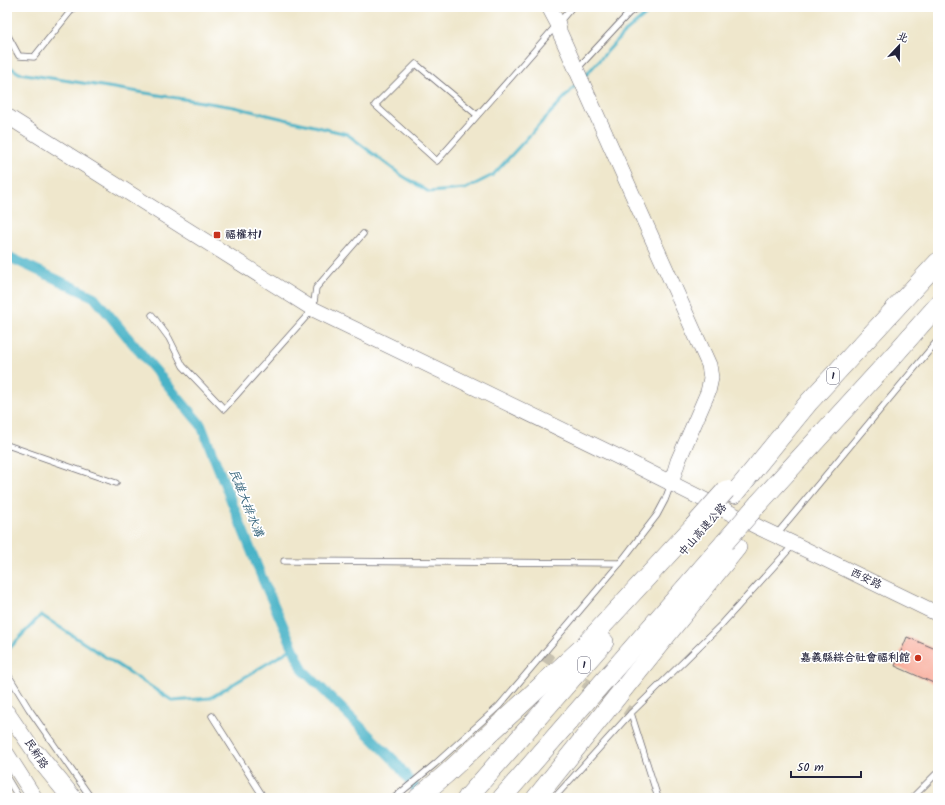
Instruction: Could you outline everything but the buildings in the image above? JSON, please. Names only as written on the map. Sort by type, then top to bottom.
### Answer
[{"type":"highway","name":"中山高速公路","points":[[467,798],[809,402],[938,262]]},
{"type":"highway","points":[[536,798],[731,544],[826,440],[837,417],[938,305]]},
{"type":"highway","points":[[418,798],[441,769],[583,647],[698,529]]},
{"type":"highway","name":"1","points":[[502,798],[731,544]]},
{"type":"highway","points":[[37,756],[72,798]]},
{"type":"street","points":[[549,7],[558,24],[559,31],[709,365],[711,378],[708,392],[678,462],[671,484]]},
{"type":"street","name":"西安路","points":[[7,116],[313,309],[938,614]]},
{"type":"street","name":"民新路","points":[[7,712],[64,798]]},
{"type":"street","points":[[7,754],[35,798]]},
{"type":"lane","points":[[7,34],[18,56],[34,57],[74,7]]},
{"type":"lane","points":[[477,115],[416,64],[375,105],[437,161],[572,7]]},
{"type":"lane","points":[[580,76],[628,13],[638,7]]},
{"type":"lane","points":[[152,315],[169,338],[183,366],[224,409],[313,309],[316,288],[363,234]]},
{"type":"lane","points":[[775,535],[938,340]]},
{"type":"lane","points":[[7,444],[116,483]]},
{"type":"lane","points":[[394,798],[441,769],[499,706],[620,563],[657,515],[671,484]]},
{"type":"lane","points":[[554,798],[631,713],[722,624],[794,544]]},
{"type":"lane","points":[[284,561],[620,563]]},
{"type":"lane","points":[[7,673],[29,709],[90,798]]},
{"type":"lane","points":[[631,713],[658,798]]},
{"type":"lane","points":[[212,716],[264,798]]},
{"type":"lane","points":[[912,798],[938,772]]},
{"type":"lane","points":[[7,778],[19,798]]},
{"type":"waterway","points":[[584,77],[623,34],[655,7]]},
{"type":"waterway","points":[[7,65],[19,73],[234,107],[347,134],[401,175],[429,192],[465,189],[493,175],[577,84]]},
{"type":"waterway","name":"民雄大排水溝","points":[[7,256],[94,297],[201,425],[262,578],[303,670],[394,760],[423,798]]},
{"type":"waterway","points":[[7,651],[41,615],[173,701],[210,698],[293,648]]},
{"type":"tunnel","points":[[543,655],[631,713]]},
{"type":"place","name":"福權村1","points":[[217,235]]},
{"type":"place","name":"嘉義縣綜合社會福利館","points":[[918,658]]}]
